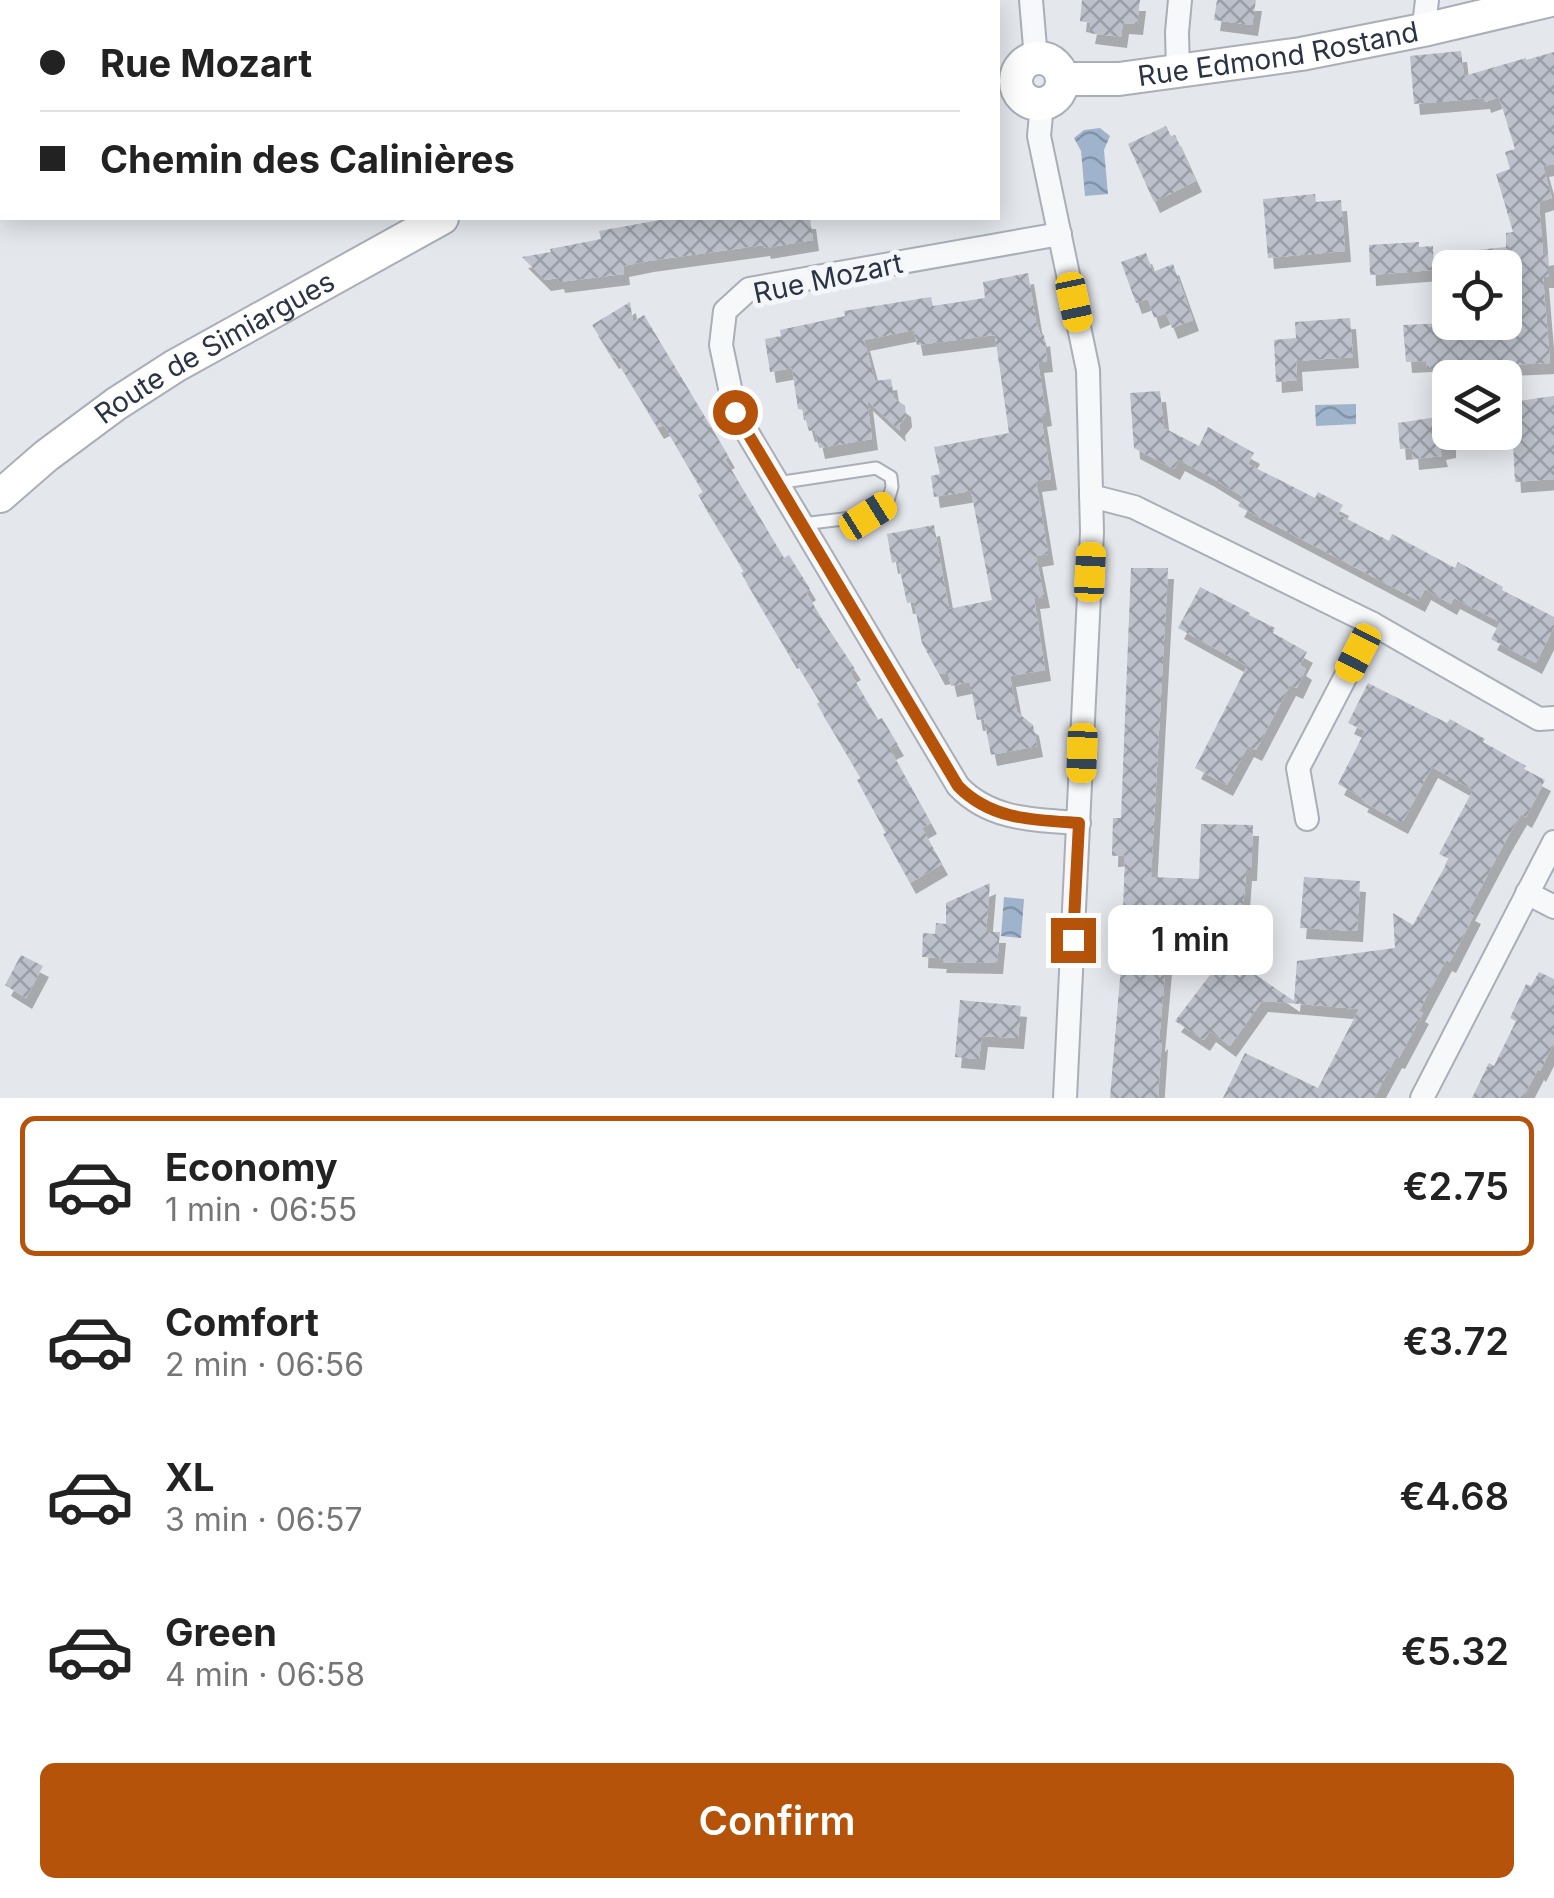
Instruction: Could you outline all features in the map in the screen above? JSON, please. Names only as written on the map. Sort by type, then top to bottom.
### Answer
[{"type":"street","points":[[1031,0],[1031,82],[1039,136],[1088,370],[1092,532],[1065,1098]]},
{"type":"street","points":[[1178,72],[1180,0]]},
{"type":"street","name":"Rue Edmond Rostand","points":[[1031,82],[1119,79],[1301,54],[1427,14],[1552,0]]},
{"type":"street","name":"Route de Simiargues","points":[[0,496],[46,456],[146,385],[438,220]]},
{"type":"street","name":"Rue Mozart","points":[[1060,234],[749,289],[725,312],[721,345],[735,412],[958,786],[972,801],[996,813],[1079,823]]},
{"type":"street","points":[[1091,496],[1134,506],[1373,624],[1538,718],[1554,718]]},
{"type":"street","points":[[1307,819],[1298,768],[1373,624]]},
{"type":"street","points":[[1422,1098],[1554,842]]},
{"type":"street","points":[[1526,892],[1554,907]]},
{"type":"lane","points":[[778,483],[876,468],[891,477],[887,504],[868,516],[802,524]]},
{"type":"water","points":[[1100,128],[1110,136],[1104,150],[1108,194],[1085,196],[1081,151],[1074,138],[1084,130]]},
{"type":"water","points":[[1356,404],[1356,424],[1316,426],[1315,405]]},
{"type":"water","points":[[1004,897],[1024,899],[1021,938],[1001,936]]},
{"type":"building","points":[[1082,0],[1140,0],[1137,24],[1123,23],[1121,37],[1089,33],[1091,23],[1080,21]]},
{"type":"building","points":[[1217,0],[1256,0],[1252,25],[1214,20]]},
{"type":"building","points":[[1461,51],[1464,76],[1554,52],[1554,164],[1543,166],[1552,198],[1539,202],[1543,255],[1548,254],[1549,277],[1543,277],[1550,363],[1432,360],[1432,369],[1427,369],[1426,361],[1406,362],[1403,325],[1432,324],[1432,340],[1522,340],[1522,250],[1477,250],[1506,247],[1506,233],[1513,232],[1496,174],[1510,169],[1505,152],[1515,149],[1499,97],[1485,102],[1484,98],[1414,104],[1410,56]]},
{"type":"building","points":[[1166,126],[1171,136],[1175,135],[1196,181],[1154,202],[1128,144]]},
{"type":"building","points":[[1315,194],[1316,202],[1341,200],[1345,251],[1268,258],[1263,199]]},
{"type":"building","points":[[660,220],[810,220],[813,240],[648,261],[623,266],[624,274],[559,282],[558,278],[545,280],[522,257],[601,239],[599,231]]},
{"type":"building","points":[[1419,242],[1419,247],[1433,246],[1432,270],[1370,275],[1369,245]]},
{"type":"building","points":[[1146,253],[1153,272],[1173,264],[1193,320],[1172,328],[1166,313],[1154,318],[1148,299],[1136,303],[1121,262]]},
{"type":"building","points":[[1028,273],[1047,361],[1038,362],[1051,479],[1036,481],[1048,554],[1036,556],[1044,597],[1034,598],[1045,670],[1010,676],[1017,712],[1033,725],[1037,746],[991,755],[984,719],[977,720],[970,682],[951,686],[948,673],[939,674],[922,643],[914,602],[907,603],[898,561],[892,563],[887,534],[934,525],[949,609],[992,600],[971,491],[934,497],[931,476],[940,474],[934,447],[1009,433],[995,335],[917,345],[914,330],[864,340],[875,381],[891,379],[894,398],[905,406],[900,431],[867,400],[872,439],[819,448],[815,430],[809,431],[803,410],[798,409],[792,368],[770,372],[765,339],[781,336],[780,330],[845,316],[844,311],[931,297],[933,306],[985,298],[983,282]]},
{"type":"building","points":[[630,302],[633,322],[644,315],[784,558],[789,555],[810,589],[806,592],[855,669],[850,672],[878,720],[882,718],[898,745],[890,749],[931,823],[922,828],[942,864],[910,883],[857,780],[861,778],[817,704],[820,702],[698,495],[703,492],[664,425],[658,428],[592,325]]},
{"type":"building","points":[[1350,318],[1353,357],[1296,361],[1297,380],[1276,382],[1274,340],[1296,338],[1295,322]]},
{"type":"building","points":[[1160,391],[1164,428],[1199,446],[1208,427],[1254,453],[1248,464],[1315,498],[1318,492],[1343,505],[1338,514],[1389,541],[1392,534],[1455,568],[1458,562],[1554,617],[1554,627],[1536,663],[1491,639],[1500,622],[1454,598],[1451,604],[1425,589],[1419,601],[1238,506],[1243,497],[1209,476],[1179,460],[1174,469],[1134,448],[1130,393]]},
{"type":"building","points":[[1554,396],[1554,479],[1515,482],[1513,450],[1522,450],[1522,400]]},
{"type":"building","points":[[1432,418],[1432,450],[1440,450],[1442,456],[1413,459],[1412,448],[1400,449],[1398,423]]},
{"type":"building","points":[[1131,568],[1168,568],[1151,877],[1199,879],[1201,824],[1253,825],[1242,925],[1138,921],[1168,941],[1158,1098],[1110,1098],[1125,855],[1112,856],[1113,818],[1121,818]]},
{"type":"building","points":[[1200,587],[1275,628],[1273,633],[1307,652],[1300,665],[1306,669],[1297,688],[1290,685],[1256,750],[1248,746],[1227,785],[1195,768],[1247,666],[1178,628]]},
{"type":"building","points":[[1368,683],[1447,723],[1450,719],[1545,780],[1526,817],[1521,814],[1506,840],[1469,910],[1475,913],[1450,962],[1446,960],[1419,1011],[1423,1013],[1374,1098],[1223,1098],[1245,1053],[1318,1088],[1359,1009],[1262,1001],[1230,1046],[1210,1031],[1204,1040],[1175,1021],[1213,971],[1218,974],[1224,966],[1240,977],[1246,968],[1294,1001],[1297,961],[1395,948],[1393,913],[1413,925],[1449,859],[1439,854],[1473,790],[1432,767],[1402,823],[1338,784],[1365,731],[1348,723]]},
{"type":"building","points":[[1304,877],[1360,881],[1357,931],[1300,928]]},
{"type":"building","points":[[990,883],[986,932],[1000,932],[997,963],[940,962],[941,958],[922,957],[923,933],[935,934],[936,923],[946,924],[946,903]]},
{"type":"building","points":[[21,955],[43,966],[26,998],[5,985]]},
{"type":"building","points":[[1539,972],[1554,979],[1554,1043],[1540,1071],[1523,1098],[1472,1098],[1489,1063],[1494,1066],[1516,1021],[1510,1018],[1526,984],[1531,986]]},
{"type":"building","points":[[960,1000],[1021,1006],[1018,1038],[982,1036],[979,1059],[955,1057]]},
{"type":"route","points":[[735,412],[958,786],[972,801],[996,813],[1079,823],[1073,940]]}]
